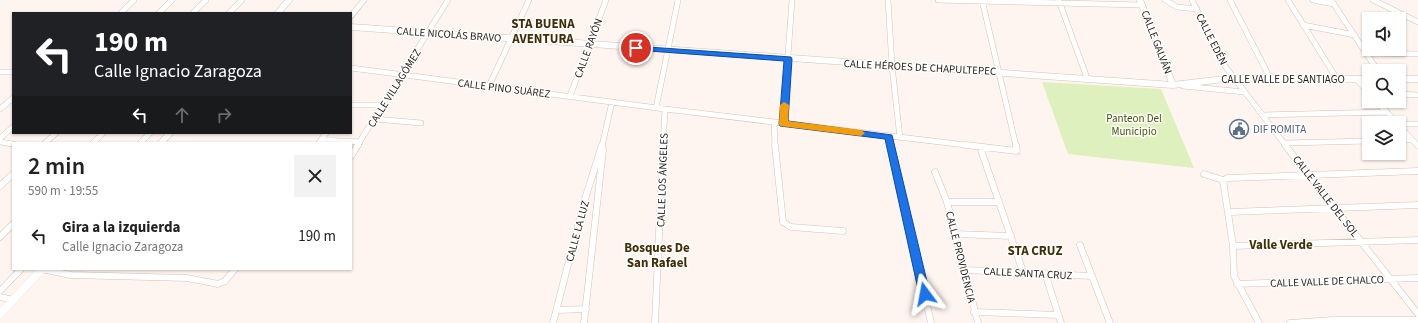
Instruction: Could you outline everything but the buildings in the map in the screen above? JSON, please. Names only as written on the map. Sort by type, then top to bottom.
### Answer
[{"type":"street","points":[[122,12],[134,0]]},
{"type":"street","points":[[160,12],[172,0]]},
{"type":"street","points":[[194,12],[206,0]]},
{"type":"street","points":[[230,12],[242,0]]},
{"type":"street","points":[[279,12],[289,0]]},
{"type":"street","points":[[352,15],[364,0]]},
{"type":"street","name":"CALLE VILLAGÓMEZ","points":[[352,154],[448,0]]},
{"type":"street","points":[[489,86],[529,0]]},
{"type":"street","name":"CALLE RAYÓN","points":[[570,96],[606,0]]},
{"type":"street","points":[[656,108],[678,0]]},
{"type":"street","points":[[783,124],[792,0]]},
{"type":"street","points":[[888,0],[892,66],[900,138]]},
{"type":"street","points":[[938,0],[1141,2]]},
{"type":"street","points":[[1165,0],[1177,7],[1197,10]]},
{"type":"street","name":"CALLE EDÉN","points":[[1192,0],[1222,62],[1233,78]]},
{"type":"street","points":[[1230,0],[1270,78]]},
{"type":"street","points":[[1288,0],[1337,79]]},
{"type":"street","points":[[1313,0],[1333,2],[1362,46]]},
{"type":"street","points":[[1373,0],[1418,22]]},
{"type":"street","points":[[982,1],[999,72]]},
{"type":"street","points":[[1059,2],[1087,78]]},
{"type":"street","name":"CALLE GALVÁN","points":[[1141,2],[1173,84]]},
{"type":"street","points":[[1303,25],[1328,32],[1355,35]]},
{"type":"street","name":"CALLE NICOLÁS BRAVO","points":[[352,27],[667,50]]},
{"type":"street","name":"CALLE HÉROES DE CHAPULTEPEC","points":[[667,50],[1173,84]]},
{"type":"street","points":[[1406,54],[1418,54]]},
{"type":"street","name":"CALLE PINO SUÁREZ","points":[[352,68],[783,124],[1017,151],[999,72]]},
{"type":"street","points":[[1,73],[12,72]]},
{"type":"street","name":"CALLE VALLE DE SANTIAGO","points":[[1173,84],[1233,78],[1362,79]]},
{"type":"street","name":"CALLE VALLE DEL SOL","points":[[1233,78],[1310,174],[1418,314]]},
{"type":"street","points":[[1356,79],[1362,85]]},
{"type":"street","points":[[1406,79],[1418,79]]},
{"type":"street","points":[[1173,84],[1244,92]]},
{"type":"street","points":[[1406,94],[1418,94]]},
{"type":"street","points":[[0,109],[12,99]]},
{"type":"street","name":"CALLE LA LUZ","points":[[553,323],[584,202],[604,139],[612,102]]},
{"type":"street","points":[[352,105],[384,105]]},
{"type":"street","points":[[1382,108],[1390,116]]},
{"type":"street","name":"CALLE LOS ÁNGELES","points":[[655,323],[665,109]]},
{"type":"street","points":[[1264,116],[1386,112]]},
{"type":"street","points":[[375,119],[421,123]]},
{"type":"street","points":[[774,122],[776,169],[783,222],[791,227],[843,231]]},
{"type":"street","points":[[1406,124],[1418,124]]},
{"type":"street","points":[[0,138],[12,128]]},
{"type":"street","points":[[1406,133],[1418,146]]},
{"type":"street","points":[[46,142],[55,134]]},
{"type":"street","points":[[94,142],[102,134]]},
{"type":"street","points":[[141,142],[149,134]]},
{"type":"street","points":[[162,142],[168,134]]},
{"type":"street","points":[[888,137],[931,323]]},
{"type":"street","name":"CALLE LA LUZ","points":[[584,323],[604,139]]},
{"type":"street","points":[[1406,140],[1412,140]]},
{"type":"street","points":[[1285,143],[1362,141]]},
{"type":"street","points":[[0,142],[12,144]]},
{"type":"street","points":[[320,142],[360,142]]},
{"type":"street","points":[[980,147],[1023,272]]},
{"type":"street","points":[[1204,174],[1223,180],[1228,178],[1310,174],[1418,171]]},
{"type":"street","name":"CALLE PROVIDENCIA","points":[[935,172],[946,202],[978,323]]},
{"type":"street","points":[[0,186],[12,175]]},
{"type":"street","points":[[1223,180],[1233,246],[1234,276],[1259,323]]},
{"type":"street","points":[[584,202],[598,202]]},
{"type":"street","points":[[946,202],[999,202]]},
{"type":"street","points":[[1229,212],[1418,205]]},
{"type":"street","points":[[0,237],[12,225]]},
{"type":"street","points":[[955,234],[1011,236]]},
{"type":"street","points":[[1233,246],[1418,240]]},
{"type":"street","points":[[1080,245],[1110,323]]},
{"type":"street","points":[[0,291],[20,270]]},
{"type":"street","points":[[0,314],[40,270]]},
{"type":"street","points":[[46,270],[71,275],[187,278],[218,284],[225,281],[234,270]]},
{"type":"street","name":"CALLE SANTA CRUZ","points":[[965,270],[1092,276]]},
{"type":"street","points":[[1045,274],[1061,323]]},
{"type":"street","name":"CALLE VALLE DE CHALCO","points":[[1237,284],[1418,278]]},
{"type":"street","points":[[0,297],[12,300]]},
{"type":"street","points":[[557,310],[586,310]]},
{"type":"street","points":[[974,312],[1058,314]]},
{"type":"street","points":[[1290,323],[1333,320],[1418,320]]},
{"type":"green space","name":"Panteon Del Municipio","points":[[1042,82],[1161,89],[1194,168],[1068,154]]},
{"type":"slow traffic","points":[[784,105],[783,124],[861,133]]},
{"type":"place","name":"DIF ROMITA","points":[[1239,129]]},
{"type":"district","name":"STA BUENA AVENTURA","points":[[543,30]]},
{"type":"district","name":"Valle Verde","points":[[1281,244]]},
{"type":"district","name":"STA CRUZ","points":[[1035,250]]},
{"type":"district","name":"Bosques De San Rafael","points":[[657,254]]},
{"type":"route","points":[[636,48],[788,59],[783,124],[888,137],[925,294]]}]
